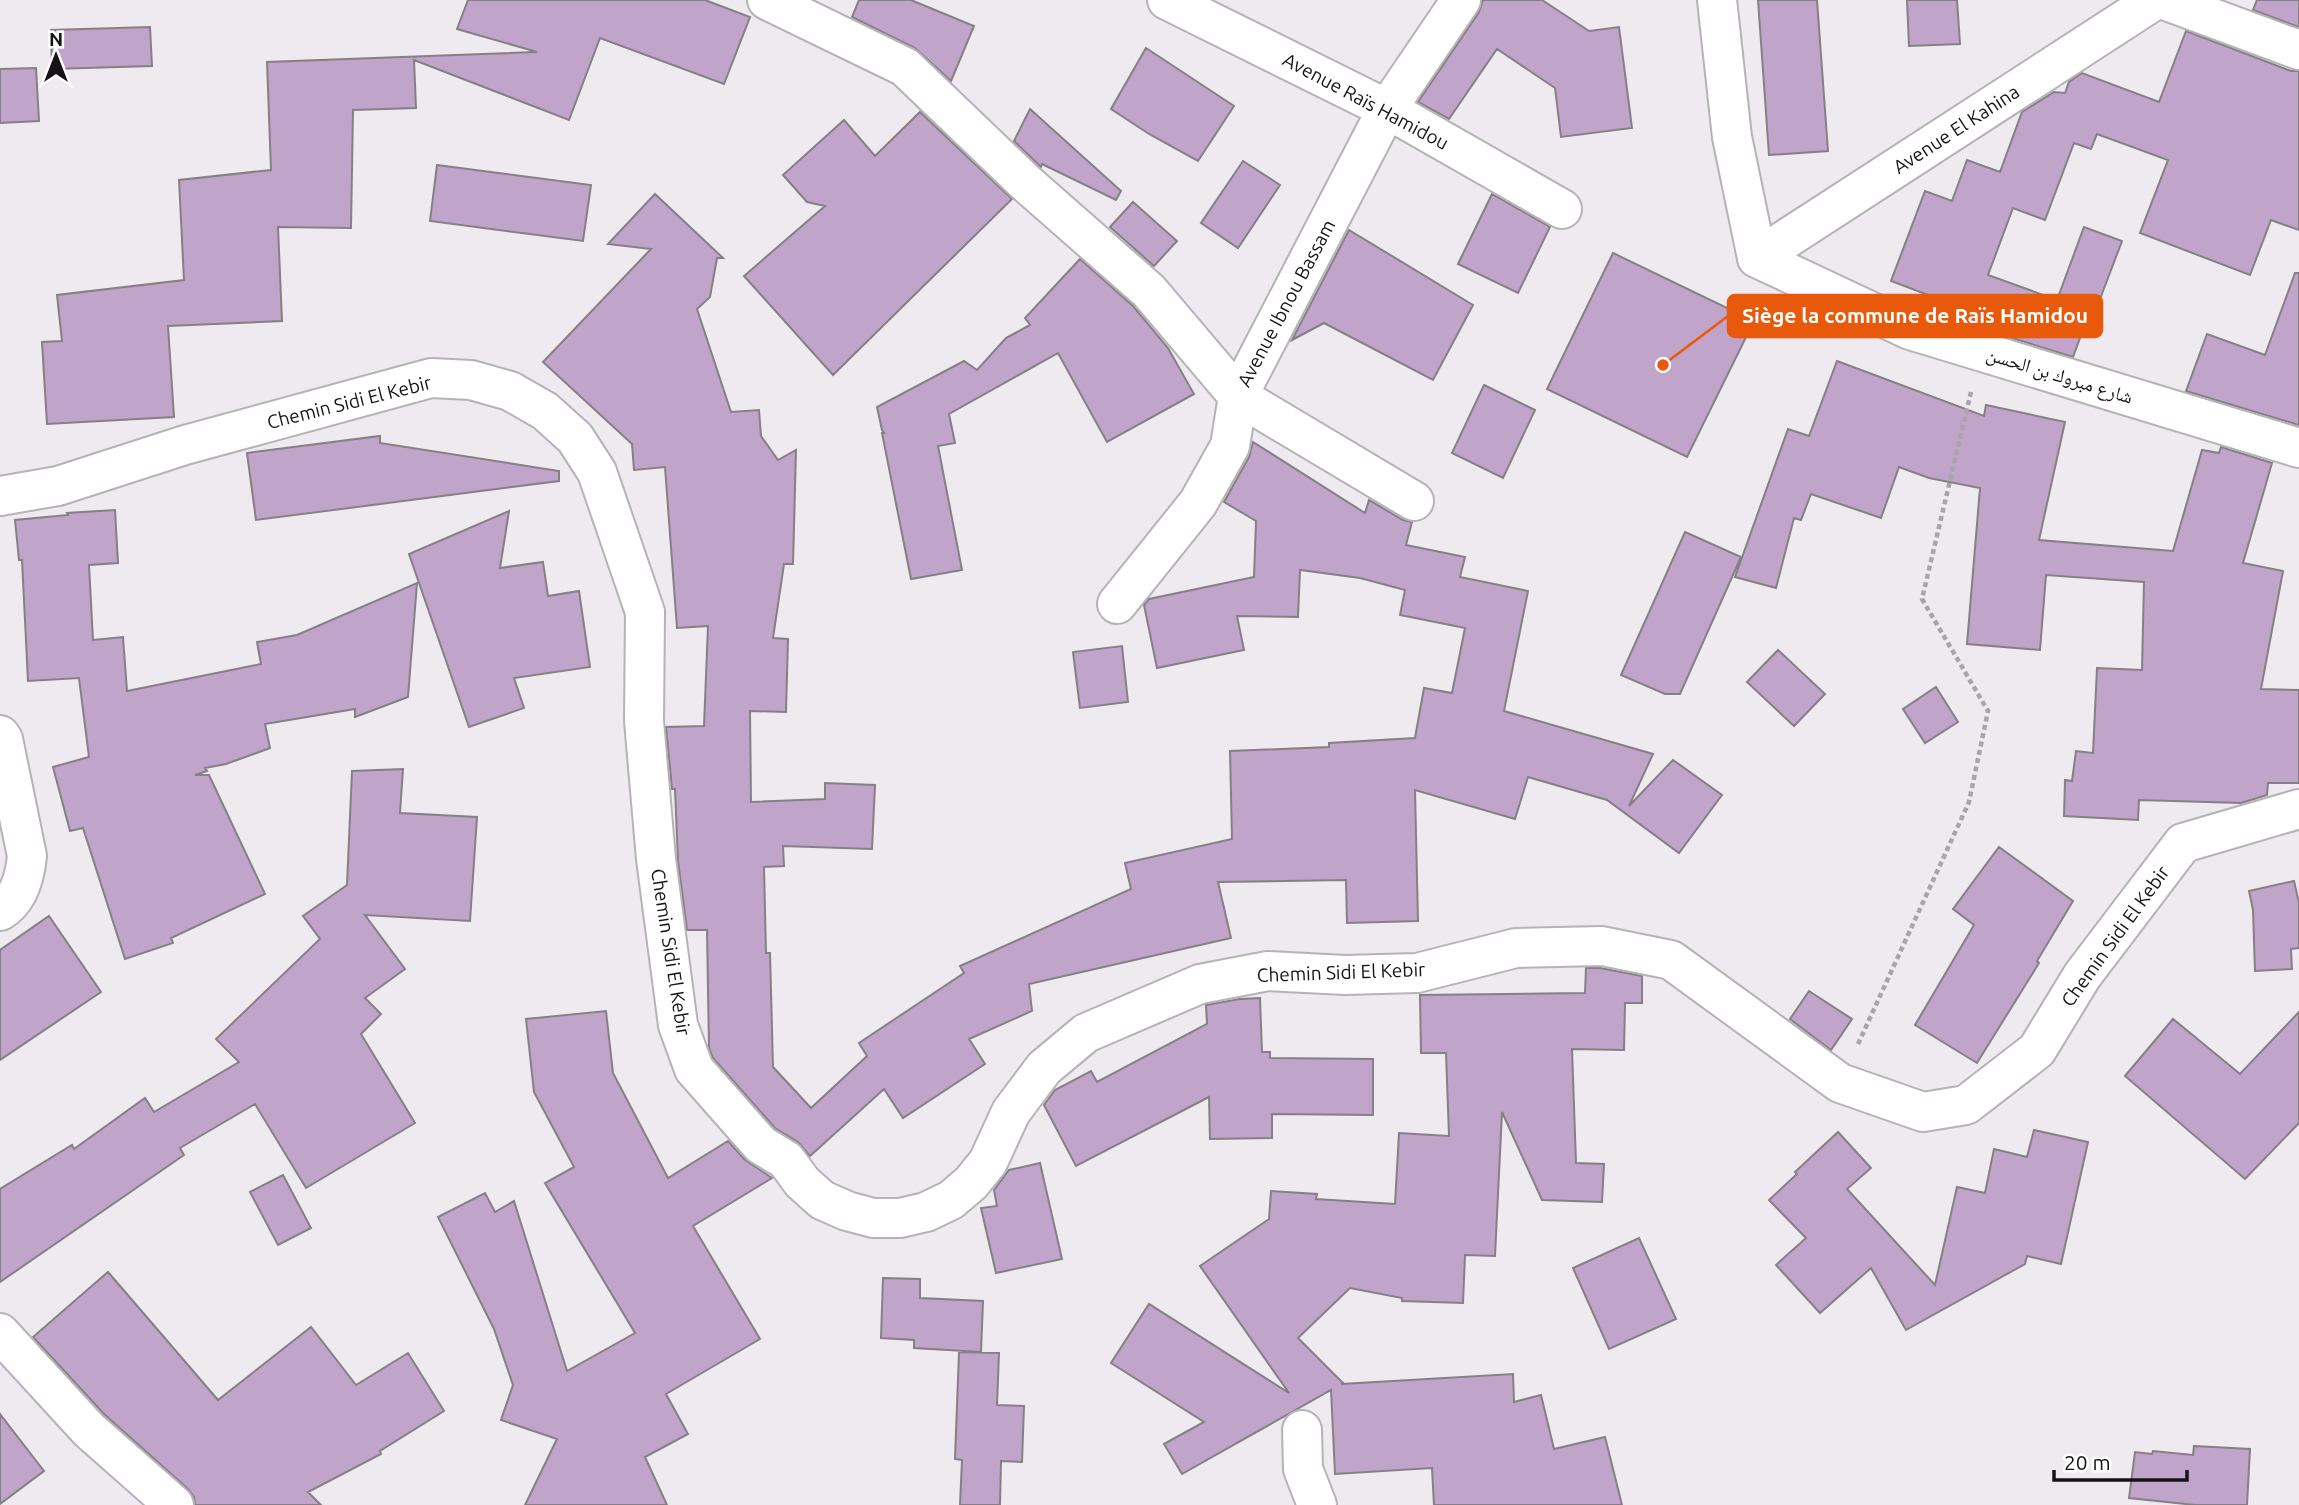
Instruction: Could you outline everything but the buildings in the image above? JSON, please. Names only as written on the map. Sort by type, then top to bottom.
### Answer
[{"type":"street","points":[[767,0],[905,67],[1025,182],[1149,291],[1238,396],[1414,501]]},
{"type":"street","name":"Avenue Raïs Hamidou","points":[[1167,0],[1387,109],[1562,209]]},
{"type":"street","name":"Avenue Ibnou Bassam","points":[[1117,604],[1198,503],[1230,446],[1238,396],[1387,109],[1461,0]]},
{"type":"street","points":[[1717,0],[1732,137],[1757,258]]},
{"type":"street","name":"Avenue El Kahina","points":[[1757,258],[2155,0]]},
{"type":"street","points":[[2164,0],[2299,50]]},
{"type":"street","name":"شارع مبروك بن الحسن","points":[[1757,258],[1910,330],[2299,448]]},
{"type":"street","name":"Chemin Sidi El Kebir","points":[[0,496],[58,486],[185,445],[431,378],[471,380],[510,391],[545,411],[575,438],[597,472],[645,612],[644,721],[656,859],[678,1025],[694,1069],[761,1145],[786,1160],[802,1182],[822,1200],[873,1218],[900,1218],[926,1212],[951,1200],[971,1183],[988,1162],[1011,1112],[1044,1068],[1086,1033],[1200,984],[1268,971],[1345,975],[1417,973],[1516,948],[1602,946],[1671,960],[1840,1083],[1923,1112],[1966,1105],[2037,1050],[2082,976],[2183,843],[2299,809]]},
{"type":"street","points":[[0,735],[27,856],[21,885],[14,898],[0,911]]},
{"type":"street","points":[[0,1332],[89,1430],[174,1505]]},
{"type":"street","points":[[1302,1430],[1303,1469],[1317,1505]]},
{"type":"path","points":[[1840,1083],[1969,802],[1988,711],[1922,599],[1980,351]]},
{"type":"place","name":"Siège la commune de Raïs Hamidou","points":[[1663,365]]}]
